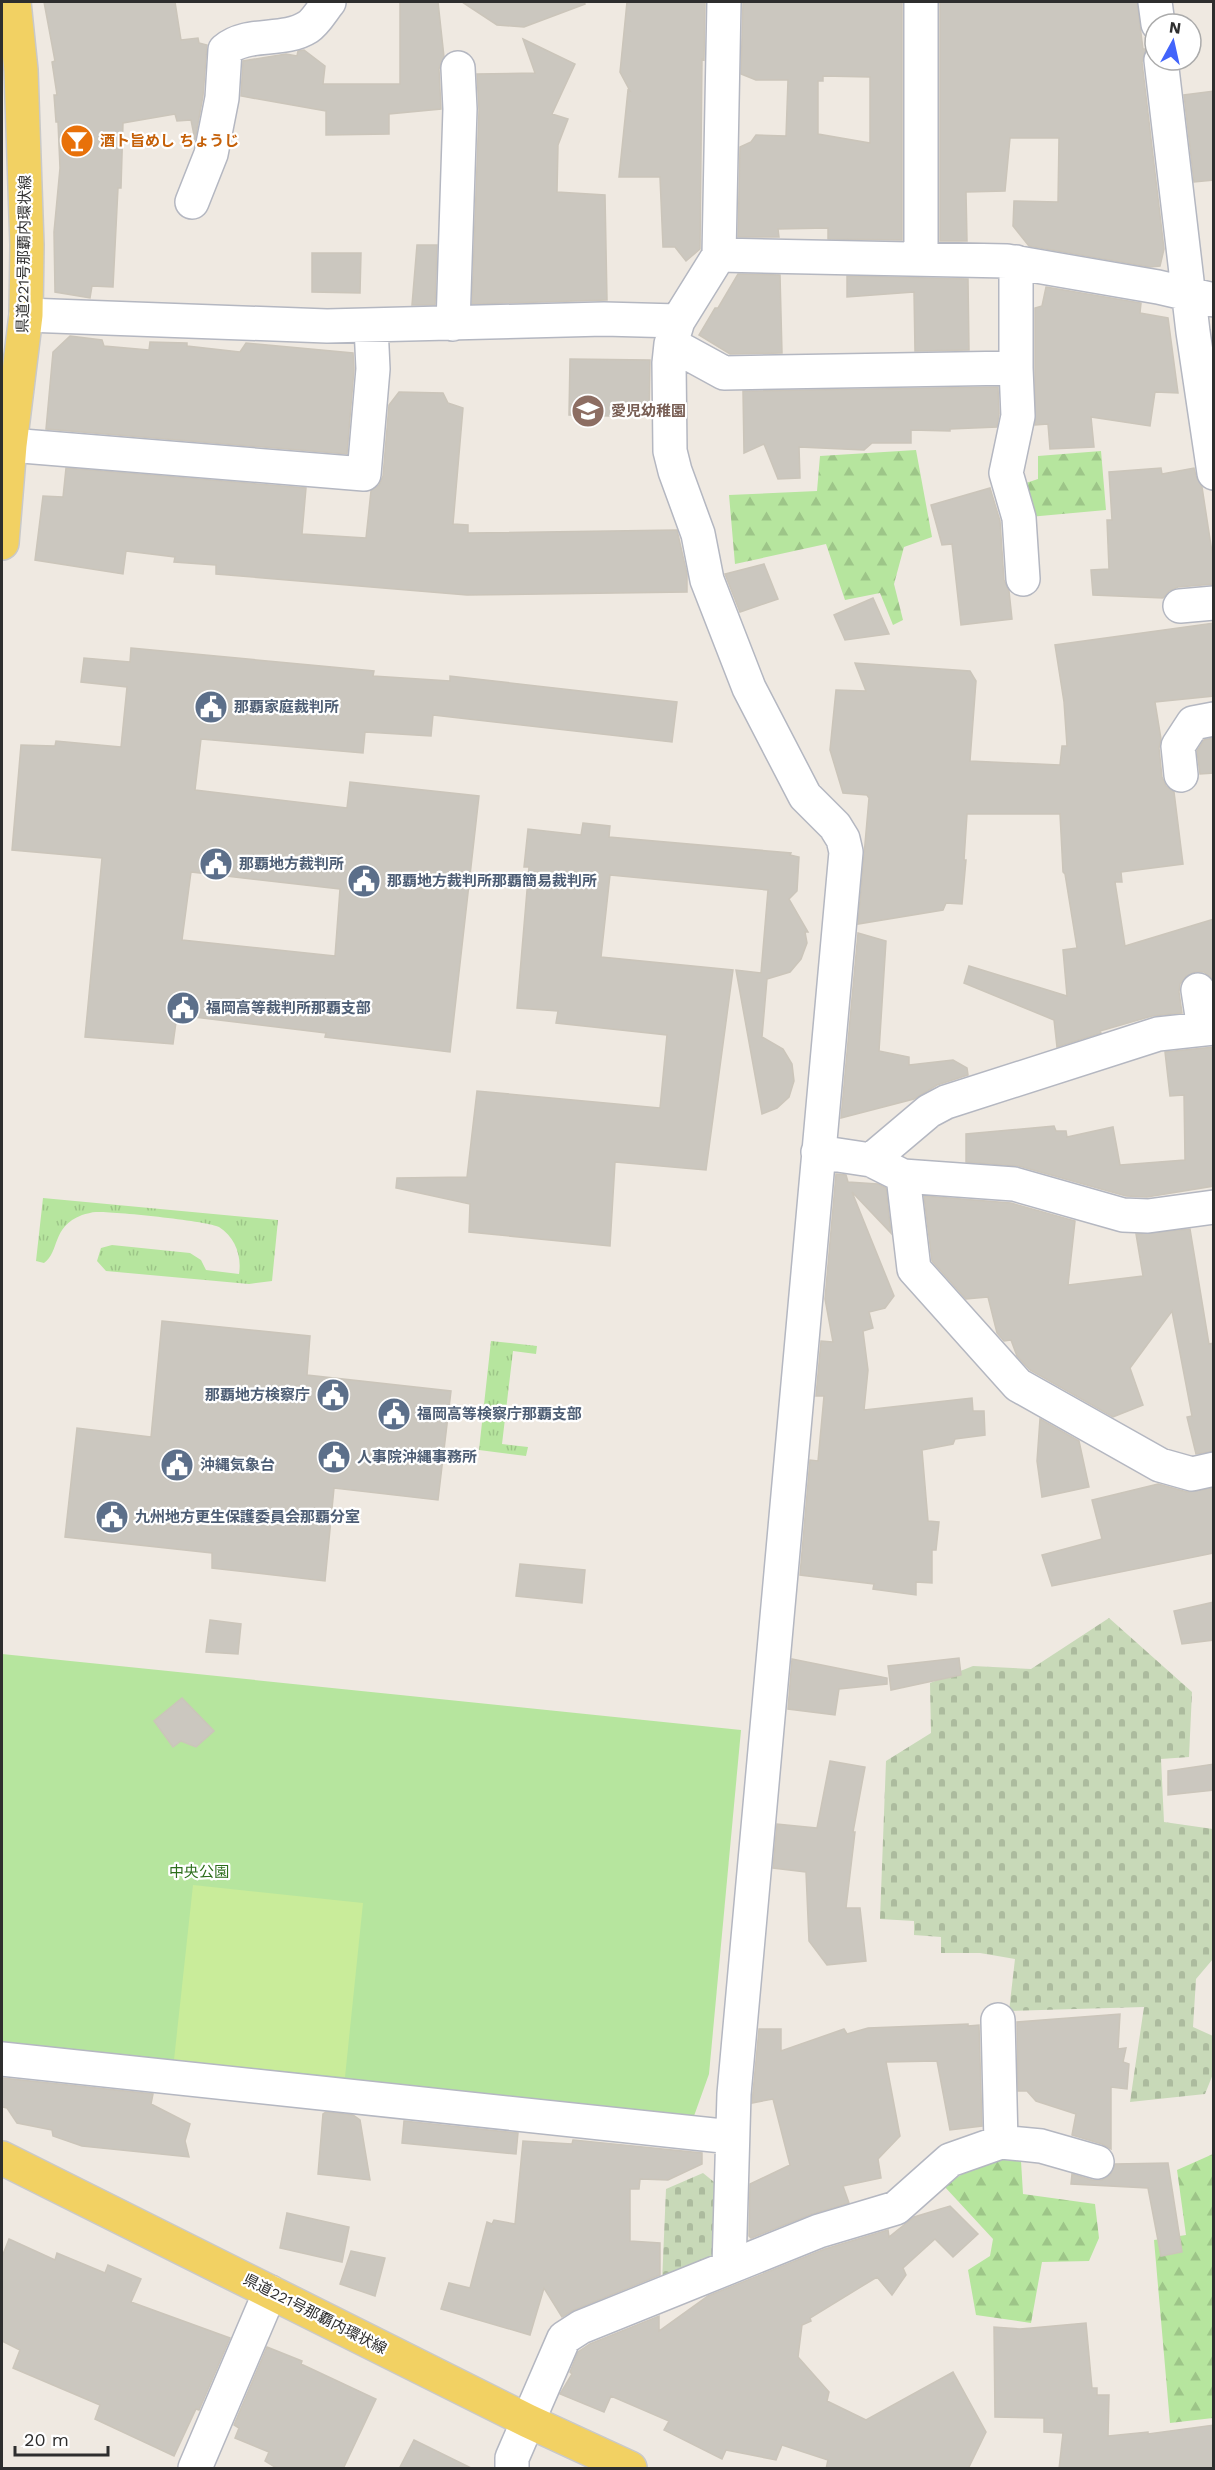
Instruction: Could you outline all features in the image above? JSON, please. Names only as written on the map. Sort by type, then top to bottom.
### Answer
[{"type":"main road","name":"県道221号那覇内環状線","points":[[2,543],[10,445],[26,315],[27,194],[21,70],[14,2]]},
{"type":"main road","name":"県道221号那覇内環状線","points":[[2,2158],[528,2421],[630,2469]]},
{"type":"street","points":[[192,201],[211,154],[222,98],[225,50],[234,43],[292,34],[309,27],[329,2]]},
{"type":"street","points":[[724,2],[719,255],[674,333],[670,451],[698,534],[707,580],[749,688],[805,795],[835,826],[843,839],[846,852],[732,2137],[729,2267]]},
{"type":"street","points":[[921,2],[921,258]]},
{"type":"street","points":[[453,324],[460,109],[458,68]]},
{"type":"street","points":[[1163,72],[1201,297],[1214,472]]},
{"type":"street","points":[[719,255],[1016,262],[1201,297]]},
{"type":"street","points":[[1016,262],[1018,416],[1006,473],[1019,518],[1023,579]]},
{"type":"street","points":[[26,315],[327,326],[604,319],[674,333],[724,373],[1016,368]]},
{"type":"street","points":[[10,445],[364,474],[373,369],[371,326]]},
{"type":"street","points":[[1180,606],[1214,603]]},
{"type":"street","points":[[1181,774],[1178,746],[1193,723],[1214,719]]},
{"type":"street","points":[[871,1160],[929,1111],[946,1102],[1158,1034],[1209,1029],[1198,990]]},
{"type":"street","points":[[818,1152],[871,1160],[903,1176],[1014,1184],[1123,1215],[1148,1216],[1214,1207]]},
{"type":"street","points":[[903,1176],[914,1269],[1018,1385],[1160,1465],[1192,1474],[1214,1469]]},
{"type":"street","points":[[998,2020],[1001,2142]]},
{"type":"street","points":[[2,2059],[732,2137]]},
{"type":"street","points":[[512,2469],[512,2458],[564,2338],[581,2327],[819,2231],[896,2208],[950,2160],[1001,2142],[1041,2146],[1097,2162]]},
{"type":"street","points":[[195,2469],[270,2292]]},
{"type":"green space","points":[[916,450],[932,537],[904,547],[894,584],[903,620],[893,625],[880,593],[845,600],[826,544],[735,564],[729,495],[817,491],[820,456]]},
{"type":"green space","points":[[1101,451],[1106,510],[1029,517],[1023,484],[1038,479],[1038,456]]},
{"type":"green space","points":[[43,1198],[278,1220],[272,1281],[249,1284],[106,1271],[97,1261],[101,1248],[112,1245],[190,1253],[201,1260],[206,1270],[239,1274],[236,1248],[225,1231],[219,1227],[180,1219],[120,1213],[93,1212],[72,1220],[65,1226],[49,1258],[44,1263],[36,1261]]},
{"type":"green space","points":[[491,1341],[537,1346],[536,1354],[513,1351],[502,1444],[528,1447],[526,1456],[479,1450]]},
{"type":"green space","points":[[1109,1618],[1192,1692],[1189,1757],[1161,1759],[1164,1822],[1213,1829],[1213,1959],[1196,1979],[1193,2027],[1213,2036],[1213,2074],[1205,2094],[1130,2102],[1144,2007],[1009,2011],[1015,1959],[980,1953],[941,1953],[941,1937],[914,1935],[914,1921],[880,1919],[886,1761],[931,1733],[930,1683],[973,1666],[1031,1669]]},
{"type":"green space","name":"中央公園","points":[[2,1654],[741,1730],[709,2074],[694,2116],[2,2051]]},
{"type":"green space","points":[[193,1885],[363,1903],[345,2077],[174,2060]]},
{"type":"green space","points":[[1213,2154],[1213,2418],[1170,2423],[1154,2240],[1186,2235],[1177,2170]]},
{"type":"green space","points":[[985,2159],[1021,2161],[1023,2194],[1095,2204],[1099,2238],[1089,2261],[1042,2262],[1031,2323],[976,2315],[968,2270],[990,2256],[993,2239],[944,2186]]},
{"type":"green space","points":[[703,2173],[719,2186],[718,2248],[710,2263],[662,2283],[666,2189]]},
{"type":"building","points":[[44,2],[175,2],[181,40],[198,38],[199,43],[207,45],[203,96],[195,140],[191,120],[177,121],[175,114],[123,123],[121,188],[118,188],[113,287],[92,286],[90,298],[55,292],[54,232],[60,168],[54,95],[57,95],[52,62],[55,61]]},
{"type":"building","points":[[400,2],[438,2],[444,57],[439,69],[441,109],[389,114],[389,134],[326,135],[326,111],[241,96],[243,61],[286,54],[297,56],[298,51],[304,50],[325,66],[323,84],[400,84]]},
{"type":"building","points":[[462,2],[584,2],[585,4],[524,27],[497,25]]},
{"type":"building","points":[[627,2],[705,2],[704,60],[702,59],[700,249],[686,261],[675,247],[663,247],[660,177],[619,177],[628,90],[630,91],[620,72]]},
{"type":"building","points":[[743,2],[902,2],[902,240],[828,239],[828,228],[778,229],[779,237],[738,237],[740,147],[751,142],[756,135],[786,136],[788,80],[756,80],[741,74]],"holes":[[[823,76],[870,77],[870,143],[818,134],[818,81],[823,81]]]},
{"type":"building","points":[[940,2],[1137,2],[1164,249],[1160,266],[1150,267],[1029,246],[1013,226],[1014,201],[1058,202],[1059,138],[1010,138],[1005,191],[966,192],[967,241],[940,241]]},
{"type":"building","points":[[523,39],[575,64],[552,114],[568,119],[558,145],[557,192],[605,195],[607,300],[472,304],[479,110],[477,74],[535,73]]},
{"type":"building","points":[[1214,91],[1214,180],[1194,182],[1184,95]]},
{"type":"building","points":[[417,245],[437,245],[435,305],[412,305]]},
{"type":"building","points":[[312,253],[361,253],[360,293],[312,292]]},
{"type":"building","points":[[738,274],[780,275],[782,353],[730,354],[699,335]]},
{"type":"building","points":[[847,276],[968,279],[969,350],[915,351],[914,292],[847,297]]},
{"type":"building","points":[[1046,287],[1141,303],[1140,313],[1168,318],[1178,393],[1155,392],[1150,426],[1091,417],[1094,447],[1050,449],[1048,424],[1035,425],[1035,308],[1042,306]]},
{"type":"building","points":[[70,336],[102,340],[104,346],[149,350],[150,342],[187,343],[187,346],[240,352],[246,343],[353,353],[354,369],[347,454],[46,429],[53,352]]},
{"type":"building","points":[[570,359],[650,360],[649,417],[569,415]]},
{"type":"building","points":[[998,387],[997,427],[950,429],[950,431],[911,430],[911,443],[872,443],[864,450],[799,447],[800,478],[778,479],[764,444],[744,453],[743,391]]},
{"type":"building","points":[[399,392],[443,393],[448,403],[463,408],[453,524],[468,525],[468,533],[677,530],[687,574],[687,592],[467,595],[216,574],[216,565],[174,562],[175,557],[126,551],[123,574],[35,560],[43,496],[63,497],[66,468],[306,488],[302,534],[366,538],[371,491],[379,485],[383,476],[389,405]]},
{"type":"building","points":[[1161,468],[1162,474],[1194,468],[1202,487],[1214,565],[1214,584],[1178,587],[1169,591],[1163,598],[1093,595],[1091,570],[1109,569],[1107,520],[1112,520],[1109,472]]},
{"type":"building","points":[[990,488],[1000,521],[1004,580],[1009,591],[1012,619],[961,625],[952,544],[942,545],[931,505]]},
{"type":"building","points":[[764,564],[778,599],[740,612],[725,574]]},
{"type":"building","points":[[873,598],[889,634],[845,640],[834,615]]},
{"type":"building","points":[[1214,623],[1214,696],[1155,702],[1161,739],[1159,748],[1162,777],[1166,786],[1174,792],[1183,864],[1121,872],[1122,882],[1115,882],[1125,946],[1214,919],[1214,980],[1204,972],[1195,972],[1186,976],[1180,984],[1179,992],[1182,1013],[1152,1016],[1100,1031],[1101,1033],[1057,1047],[1054,1020],[964,983],[969,966],[1067,996],[1063,950],[1077,948],[1063,872],[1060,814],[967,814],[962,904],[946,903],[943,910],[858,924],[869,798],[867,795],[843,793],[830,750],[836,690],[866,691],[855,663],[970,671],[976,681],[970,761],[1060,765],[1062,746],[1067,746],[1064,702],[1055,645]]},
{"type":"building","points":[[131,648],[374,671],[373,676],[450,681],[450,676],[677,702],[672,742],[433,715],[431,736],[365,732],[363,753],[201,739],[195,790],[347,808],[350,782],[479,796],[450,1052],[325,1037],[326,1033],[177,1015],[173,1044],[85,1037],[102,858],[12,850],[21,745],[55,746],[56,741],[121,747],[127,687],[81,682],[84,658],[130,662]],"holes":[[[191,872],[340,889],[335,956],[182,940]]]},
{"type":"building","points":[[1214,738],[1214,773],[1200,774],[1197,751],[1204,740]]},
{"type":"building","points":[[583,823],[610,826],[609,837],[791,853],[790,855],[799,857],[797,891],[789,899],[808,932],[805,932],[807,943],[801,959],[790,972],[767,979],[762,1037],[783,1049],[792,1064],[794,1081],[789,1097],[777,1108],[762,1114],[736,970],[761,973],[768,890],[610,875],[601,957],[733,970],[706,1170],[615,1162],[610,1246],[469,1232],[470,1204],[396,1188],[397,1178],[467,1177],[477,1091],[660,1108],[667,1035],[556,1023],[558,1011],[517,1008],[529,867],[524,867],[528,829],[581,835]]},
{"type":"building","points":[[858,933],[886,941],[879,1051],[909,1057],[909,1065],[953,1060],[967,1068],[968,1075],[937,1085],[914,1099],[841,1118]]},
{"type":"building","points":[[1214,1047],[1214,1186],[1147,1197],[1126,1196],[1019,1166],[966,1162],[966,1134],[1054,1126],[1056,1131],[1066,1131],[1067,1137],[1113,1127],[1120,1165],[1185,1160],[1184,1095],[1170,1096],[1165,1052]]},
{"type":"building","points":[[836,1174],[846,1175],[848,1182],[878,1184],[886,1188],[891,1233],[852,1192],[894,1296],[885,1308],[869,1312],[873,1328],[863,1331],[868,1370],[864,1410],[972,1398],[973,1411],[984,1411],[985,1435],[955,1439],[953,1444],[922,1450],[928,1521],[939,1522],[936,1550],[932,1550],[932,1583],[916,1582],[916,1595],[873,1589],[874,1584],[800,1575],[810,1460],[818,1461],[824,1396],[816,1396],[821,1341],[833,1342],[825,1299]]},
{"type":"building","points":[[924,1196],[1011,1203],[1075,1221],[1068,1285],[1143,1276],[1136,1234],[1190,1229],[1209,1344],[1214,1343],[1214,1451],[1196,1454],[1187,1417],[1192,1416],[1172,1311],[1130,1368],[1143,1405],[1113,1417],[1030,1370],[1017,1356],[1011,1340],[1004,1341],[997,1333],[988,1297],[966,1299],[932,1261]]},
{"type":"building","points":[[162,1321],[310,1336],[307,1375],[451,1391],[438,1500],[334,1488],[325,1581],[212,1568],[212,1553],[65,1537],[77,1428],[151,1437]]},
{"type":"building","points":[[1040,1419],[1079,1441],[1089,1487],[1042,1497],[1037,1461]]},
{"type":"building","points":[[1158,1484],[1187,1492],[1214,1488],[1214,1553],[1052,1586],[1042,1555],[1102,1539],[1092,1500]]},
{"type":"building","points":[[520,1564],[585,1570],[582,1603],[516,1596]]},
{"type":"building","points":[[1214,1602],[1214,1640],[1182,1644],[1174,1611]]},
{"type":"building","points":[[210,1620],[241,1624],[238,1654],[206,1652]]},
{"type":"building","points":[[959,1658],[961,1675],[891,1690],[888,1666]]},
{"type":"building","points":[[792,1659],[887,1678],[887,1684],[839,1689],[835,1715],[788,1709]]},
{"type":"building","points":[[182,1698],[214,1731],[196,1747],[181,1741],[173,1747],[154,1721]]},
{"type":"building","points":[[830,1761],[865,1767],[853,1832],[855,1832],[846,1908],[860,1908],[866,1961],[827,1965],[809,1941],[806,1872],[773,1868],[777,1824],[817,1828]]},
{"type":"building","points":[[1214,1764],[1214,1790],[1168,1795],[1168,1771]]},
{"type":"building","points":[[1120,2014],[1118,2049],[1126,2048],[1123,2062],[1129,2064],[1127,2089],[1111,2087],[1111,2149],[1072,2135],[1076,2114],[1036,2101],[1027,2091],[1018,2091],[1017,2022]]},
{"type":"building","points":[[968,2024],[968,2026],[979,2025],[982,2126],[950,2130],[937,2061],[886,2062],[900,2136],[878,2159],[881,2178],[843,2186],[849,2203],[812,2214],[751,2238],[749,2236],[750,2184],[790,2165],[773,2099],[752,2103],[759,2029],[781,2029],[781,2051],[844,2029],[847,2034],[868,2028]]},
{"type":"building","points":[[2,2078],[153,2094],[151,2104],[190,2124],[185,2141],[189,2157],[82,2146],[53,2136],[52,2130],[17,2123],[7,2108],[2,2107]]},
{"type":"building","points":[[326,2112],[353,2115],[360,2120],[370,2180],[318,2174],[323,2114]]},
{"type":"building","points":[[404,2121],[518,2133],[516,2154],[402,2143]]},
{"type":"building","points":[[573,2140],[702,2153],[702,2164],[668,2180],[640,2179],[639,2189],[630,2189],[630,2241],[660,2243],[660,2275],[562,2317],[544,2288],[530,2335],[441,2309],[449,2283],[470,2288],[487,2222],[492,2224],[494,2220],[515,2224],[523,2141],[572,2144]]},
{"type":"building","points":[[1168,2163],[1182,2252],[1161,2256],[1148,2188],[1071,2184],[1072,2174],[1092,2180],[1102,2180],[1110,2175],[1115,2164]]},
{"type":"building","points":[[950,2206],[978,2234],[953,2257],[935,2239],[903,2268],[906,2275],[892,2295],[877,2277],[810,2318],[811,2321],[802,2325],[798,2357],[829,2392],[827,2401],[866,2420],[953,2372],[986,2432],[968,2469],[826,2469],[828,2460],[782,2445],[776,2460],[726,2450],[722,2459],[664,2430],[669,2421],[611,2396],[604,2412],[560,2394],[572,2374],[570,2372],[578,2352],[590,2344],[659,2316],[659,2331],[708,2296],[825,2249],[888,2230],[889,2237],[914,2217]]},
{"type":"building","points":[[287,2213],[349,2227],[342,2262],[280,2248]]},
{"type":"building","points":[[9,2239],[55,2260],[57,2253],[105,2273],[108,2265],[141,2279],[131,2302],[230,2338],[199,2410],[196,2409],[174,2456],[95,2419],[100,2405],[13,2368],[20,2350],[2,2341],[2,2257]]},
{"type":"building","points":[[351,2251],[385,2258],[375,2296],[340,2284]]},
{"type":"building","points":[[1086,2323],[1092,2388],[1097,2388],[1097,2395],[1109,2395],[1108,2436],[1148,2432],[1148,2434],[1214,2425],[1214,2469],[1059,2469],[1063,2433],[1044,2432],[1044,2418],[995,2417],[994,2327],[1020,2329]]},
{"type":"building","points":[[267,2347],[302,2361],[301,2364],[376,2399],[343,2469],[278,2469],[265,2461],[269,2452],[235,2438],[239,2428],[234,2425]]},
{"type":"building","points":[[414,2440],[473,2469],[399,2469]]},
{"type":"place","name":"酒ト旨めし ちょうじ","points":[[77,141]]},
{"type":"place","name":"愛児幼稚園","points":[[588,411]]},
{"type":"place","name":"那覇家庭裁判所","points":[[211,707]]},
{"type":"place","name":"那覇地方裁判所","points":[[216,864]]},
{"type":"place","name":"那覇地方裁判所那覇簡易裁判所","points":[[364,881]]},
{"type":"place","name":"福岡高等裁判所那覇支部","points":[[183,1008]]},
{"type":"place","name":"那覇地方検察庁","points":[[333,1395]]},
{"type":"place","name":"福岡高等検察庁那覇支部","points":[[394,1414]]},
{"type":"place","name":"人事院沖縄事務所","points":[[334,1457]]},
{"type":"place","name":"沖縄気象台","points":[[177,1465]]},
{"type":"place","name":"九州地方更生保護委員会那覇分室","points":[[112,1517]]}]
